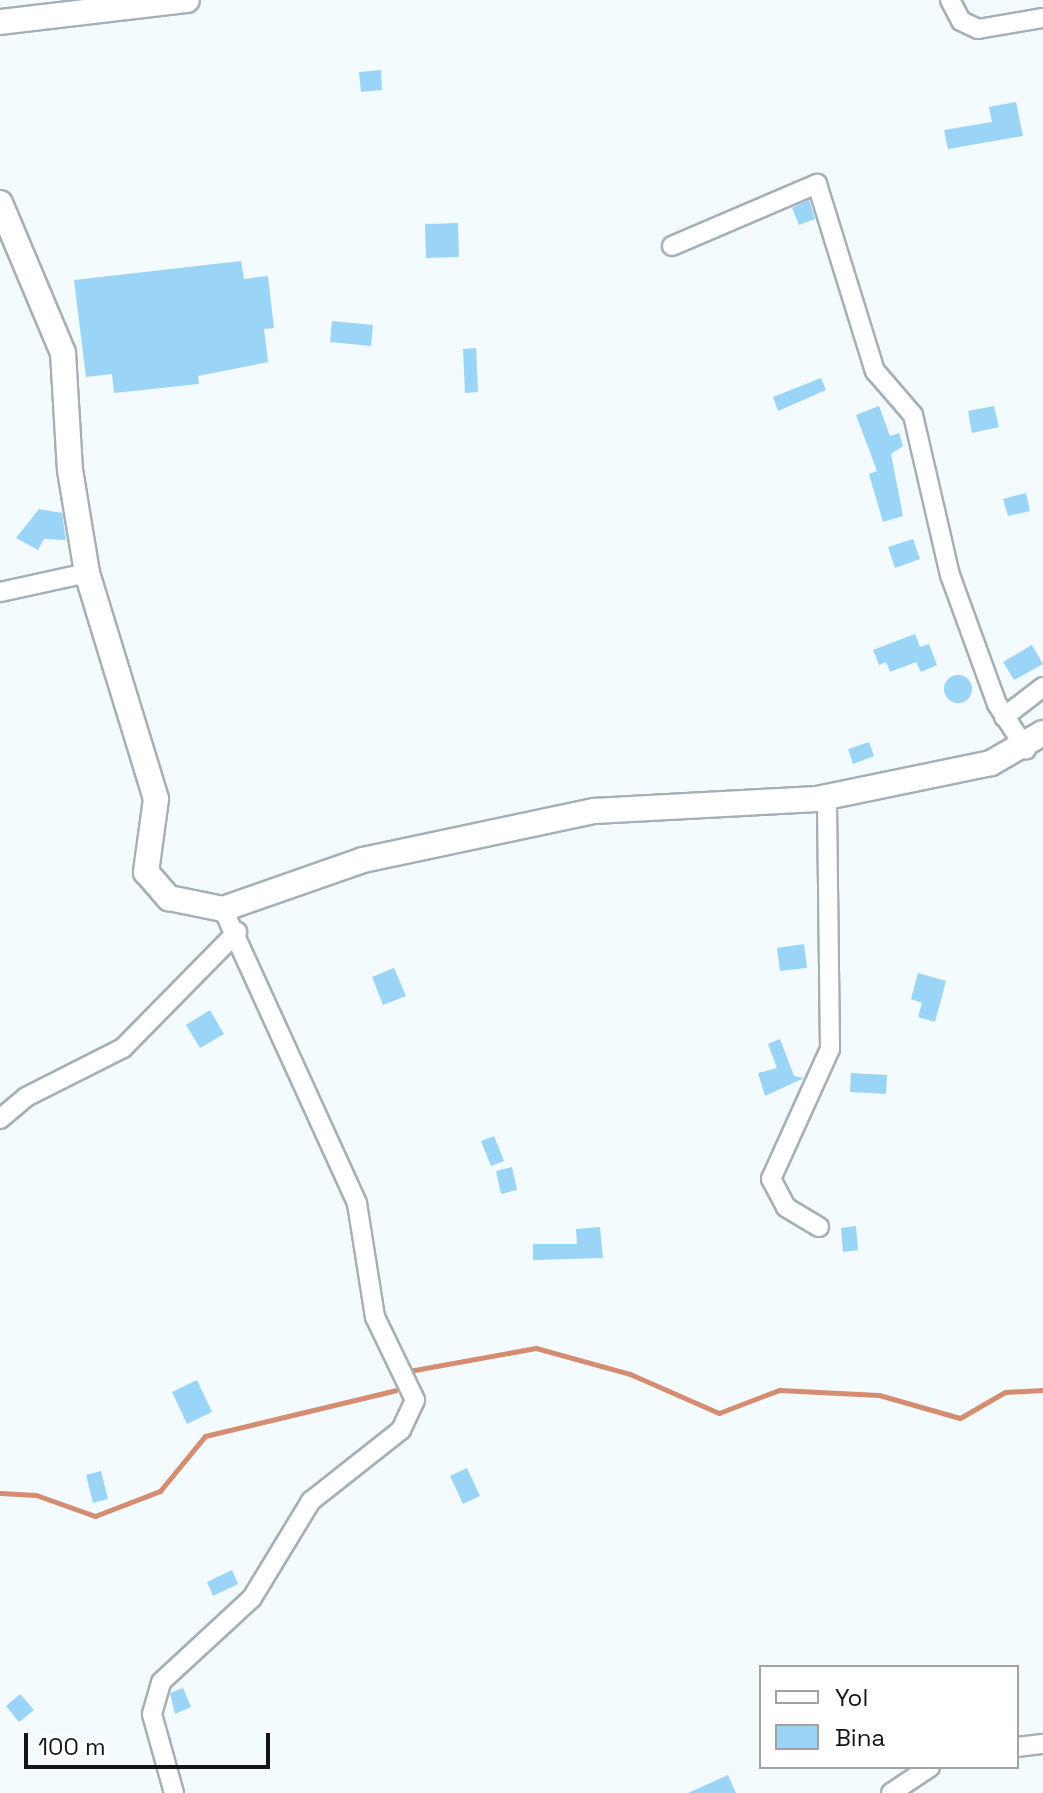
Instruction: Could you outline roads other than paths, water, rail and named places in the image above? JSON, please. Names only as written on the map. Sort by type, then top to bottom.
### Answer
[{"type":"street","points":[[0,22],[187,0]]},
{"type":"street","points":[[950,0],[961,21],[978,29],[1043,18]]},
{"type":"street","points":[[0,203],[63,353],[70,470],[87,573],[156,799],[146,872],[169,898],[223,909],[363,860],[524,823],[664,802],[827,797],[991,763],[1034,741],[1004,717],[950,575],[913,415],[875,371],[817,184],[672,246]]},
{"type":"street","points":[[0,592],[87,573]]},
{"type":"street","points":[[1004,717],[1043,687]]},
{"type":"street","points":[[819,1227],[786,1207],[771,1179],[830,1049],[827,797]]},
{"type":"street","points":[[174,1793],[152,1714],[161,1682],[270,1576],[311,1501],[401,1430],[414,1408],[375,1317],[357,1203],[237,932],[223,909]]},
{"type":"street","points":[[0,1119],[26,1097],[123,1048],[237,932]]},
{"type":"street","points":[[1019,1747],[1043,1744]]},
{"type":"street","points":[[891,1793],[927,1769]]},
{"type":"waterway","points":[[409,1371],[536,1348],[630,1374],[719,1413],[779,1390],[879,1395],[960,1418],[1005,1392],[1043,1390]]},
{"type":"waterway","points":[[0,1493],[36,1495],[95,1516],[160,1491],[205,1436],[396,1390]]}]
